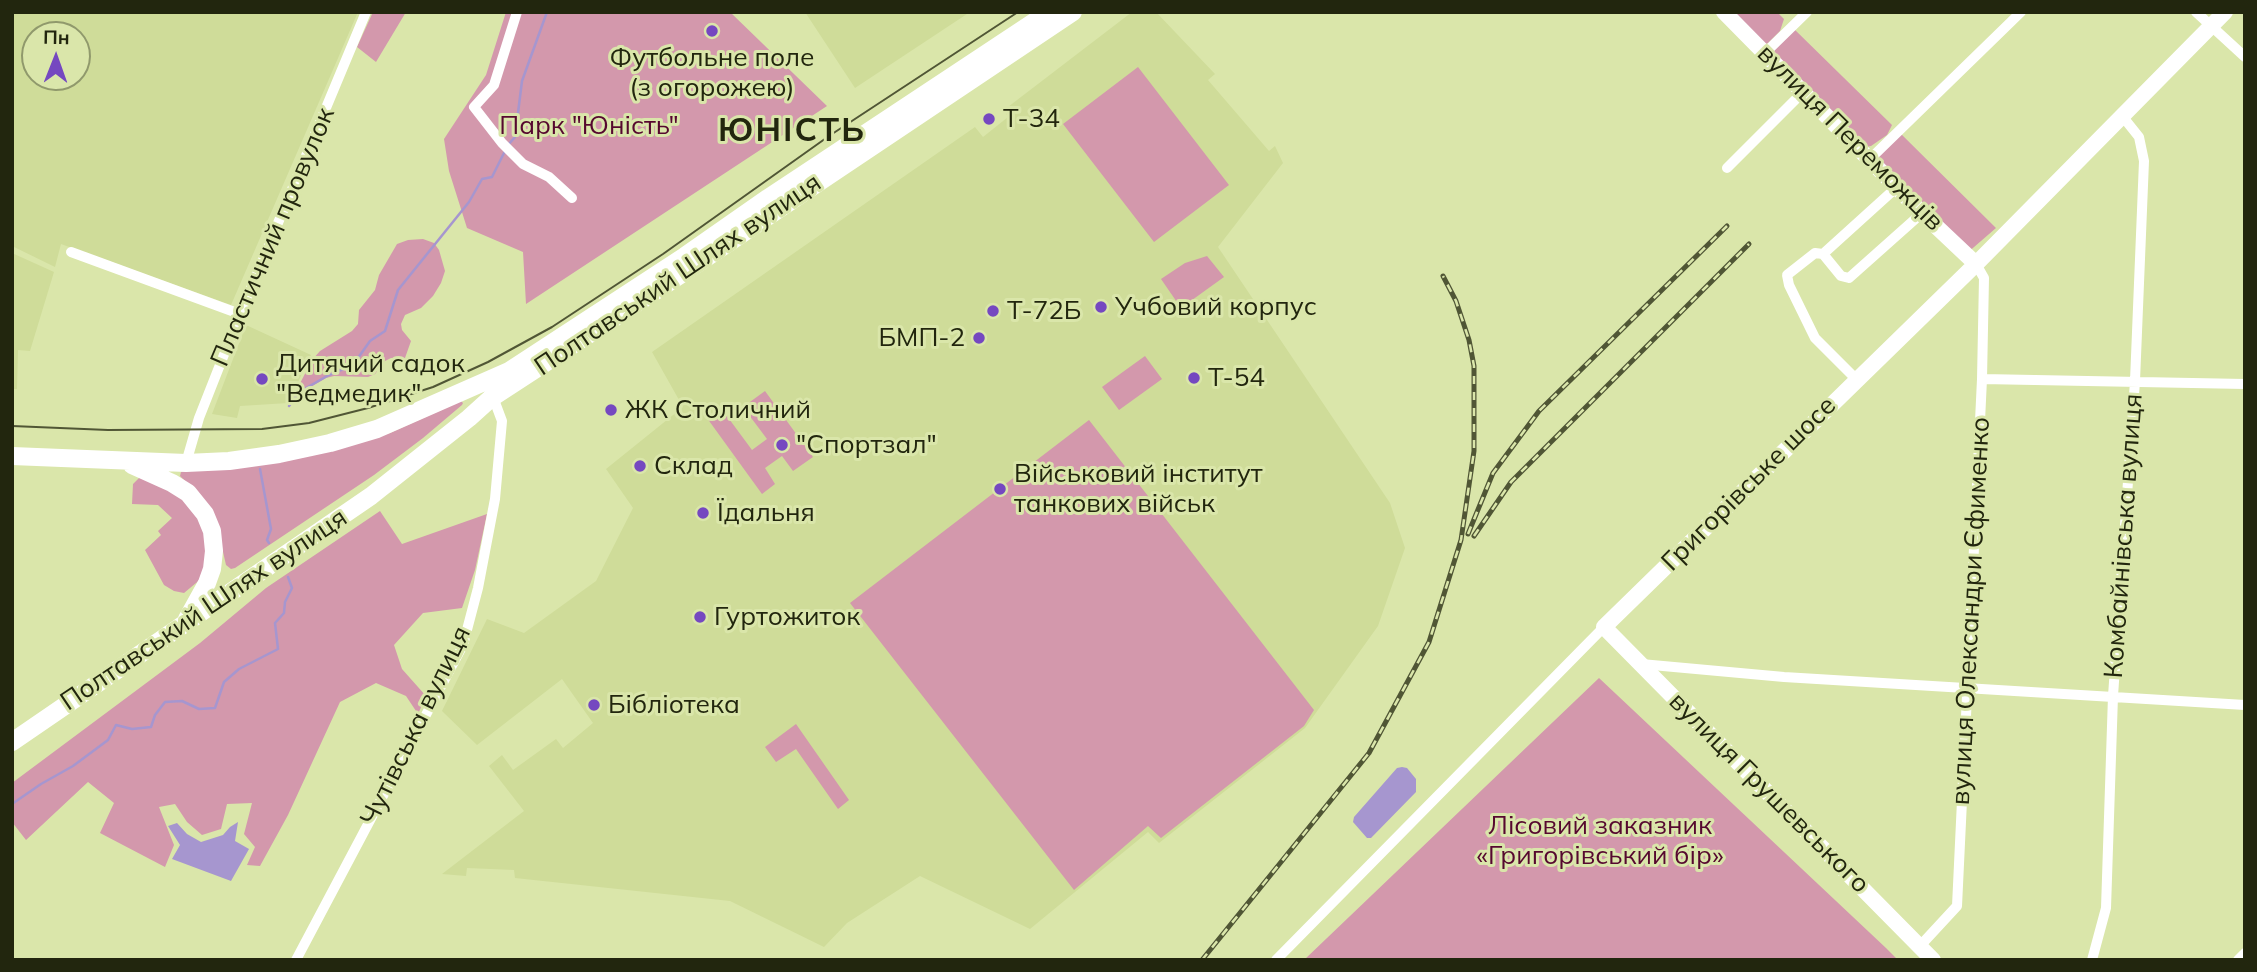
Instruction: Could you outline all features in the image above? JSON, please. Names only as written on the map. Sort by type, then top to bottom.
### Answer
[{"type":"main road","name":"Полтавський Шлях вулиця","points":[[12,742],[371,496],[493,397],[543,348],[1059,15]]},
{"type":"main road","name":"Полтавський Шлях вулиця","points":[[493,397],[694,266],[1059,15]]},
{"type":"main road","points":[[12,456],[186,463],[229,461],[279,454],[377,429],[499,376],[543,348]]},
{"type":"main road","points":[[126,461],[179,486],[205,514],[212,531],[212,569],[184,624]]},
{"type":"main road","points":[[179,486],[175,475],[177,469],[186,463]]},
{"type":"street","name":"Пластичний провулок","points":[[186,463],[199,418],[240,314],[366,12]]},
{"type":"street","points":[[517,12],[494,85],[474,107],[511,153],[523,164],[549,177],[572,198]]},
{"type":"street","name":"вулиця Переможців","points":[[1724,12],[1922,213],[1976,264]]},
{"type":"street","points":[[1765,53],[1807,12]]},
{"type":"street","points":[[1870,159],[2021,12]]},
{"type":"street","points":[[2196,12],[2245,57]]},
{"type":"street","name":"Григорівське шосе","points":[[1276,960],[1604,627],[1976,264],[2225,12]]},
{"type":"street","points":[[1727,168],[1804,92]]},
{"type":"street","name":"Комбайнівська вулиця","points":[[2092,960],[2106,908],[2113,696],[2135,382],[2144,161],[2139,137],[2123,117]]},
{"type":"street","points":[[1823,254],[1897,187]]},
{"type":"street","points":[[1856,379],[1815,338],[1787,280],[1789,273],[1815,253],[1823,254],[1841,276],[1849,278],[1922,213]]},
{"type":"street","points":[[71,252],[240,314]]},
{"type":"street","name":"вулиця Олександри Єфименко","points":[[1920,946],[1957,906],[1982,379],[1984,278],[1976,264]]},
{"type":"street","points":[[1982,379],[2245,384]]},
{"type":"street","name":"Чутівська вулиця","points":[[296,960],[463,645],[478,588],[495,499],[502,421],[493,397]]},
{"type":"street","name":"вулиця Грушевського","points":[[1604,627],[1933,960]]},
{"type":"street","points":[[1641,664],[1968,689],[2245,705]]},
{"type":"street","points":[[2238,960],[2245,953]]},
{"type":"shaded area","points":[[12,12],[358,12],[231,305],[61,244],[55,267],[12,246]]},
{"type":"shaded area","points":[[805,12],[970,12],[855,88]]},
{"type":"shaded area","name":"Військовий інститут танкових військ","points":[[1132,12],[1156,12],[1215,74],[1208,80],[1269,151],[1275,146],[1283,163],[1218,247],[1390,503],[1405,548],[1378,626],[1305,728],[1159,843],[1148,832],[1030,929],[920,876],[847,923],[824,947],[730,901],[515,878],[514,870],[467,868],[466,876],[442,874],[524,811],[489,766],[502,755],[513,770],[556,739],[563,748],[593,723],[562,679],[477,745],[442,711],[487,619],[524,633],[596,581],[633,508],[606,469],[683,407],[652,352],[975,127],[983,137],[1008,117],[1004,110]]},
{"type":"shaded area","points":[[12,253],[54,272],[30,351],[18,350],[17,389],[12,389]]},
{"type":"shaded area","name":"Дитячий садок \"Ведмедик\"","points":[[246,325],[311,355],[288,403],[240,406],[237,418],[212,414]]},
{"type":"shaded area","points":[[1397,768],[1407,768],[1416,779],[1416,792],[1371,838],[1367,838],[1353,822],[1354,817]]},
{"type":"shaded area","points":[[238,822],[235,841],[249,849],[231,881],[172,859],[180,845],[168,826],[177,823],[187,834],[201,842],[223,835]]},
{"type":"green space","points":[[373,12],[406,12],[376,62],[357,47]]},
{"type":"green space","name":"Парк \"Юність\"","points":[[506,12],[730,12],[827,106],[526,304],[523,252],[467,228],[449,171],[444,139],[486,75]]},
{"type":"green space","points":[[1724,12],[1777,12],[1784,19],[1780,31],[1768,43],[1759,47]]},
{"type":"green space","points":[[1792,27],[1892,125],[1887,135],[1871,146],[1859,148],[1765,53]]},
{"type":"green space","points":[[1138,67],[1229,185],[1154,242],[1063,124]]},
{"type":"green space","points":[[1898,131],[1996,228],[1966,254],[1870,159]]},
{"type":"green space","points":[[423,239],[434,243],[439,250],[445,271],[433,296],[421,308],[405,315],[401,324],[402,330],[411,341],[405,358],[385,361],[375,374],[368,377],[326,378],[304,391],[298,398],[292,399],[312,360],[320,351],[352,331],[358,324],[359,310],[375,290],[379,275],[397,244]]},
{"type":"green space","points":[[1207,256],[1224,277],[1181,308],[1161,279],[1185,263]]},
{"type":"green space","points":[[1145,356],[1162,379],[1119,410],[1102,387]]},
{"type":"green space","name":"\"Спортзал\"","points":[[765,391],[813,457],[793,471],[782,456],[765,468],[775,484],[762,494],[707,418],[721,408],[752,450],[767,439],[743,407]]},
{"type":"green space","points":[[461,401],[462,405],[374,475],[235,568],[231,569],[226,565],[219,534],[197,493],[180,476],[184,471],[351,445],[390,433]]},
{"type":"green space","points":[[1089,420],[1314,710],[1304,726],[1161,838],[1148,826],[1074,890],[850,603]]},
{"type":"green space","points":[[140,477],[191,501],[208,544],[202,578],[184,593],[164,585],[145,550],[161,535],[158,531],[172,518],[158,505],[132,504],[133,484]]},
{"type":"green space","points":[[380,511],[402,544],[487,514],[475,570],[462,608],[423,613],[394,645],[402,669],[426,696],[418,714],[406,696],[376,683],[340,702],[288,815],[260,866],[247,865],[255,847],[244,834],[252,803],[227,804],[221,829],[202,835],[187,822],[175,804],[159,807],[174,845],[165,867],[100,833],[114,803],[88,782],[26,840],[12,822],[12,783],[200,643],[266,588]]},
{"type":"green space","name":"Лісовий заказник «Григорівський бір»","points":[[1599,678],[1886,948],[1898,960],[1304,960]]},
{"type":"green space","points":[[796,724],[849,800],[838,809],[796,749],[776,762],[765,747]]},
{"type":"waterway","points":[[508,145],[515,137],[522,81],[547,12]]},
{"type":"waterway","points":[[289,406],[299,392],[353,365],[370,341],[385,331],[398,290],[469,202],[482,179],[492,177],[505,151]]},
{"type":"waterway","points":[[260,469],[271,529],[267,540],[269,543]]},
{"type":"waterway","points":[[12,804],[73,766],[108,740],[116,725],[132,729],[151,727],[155,715],[165,702],[182,701],[199,709],[215,708],[224,682],[239,669],[278,649],[275,623],[284,613],[285,602],[292,588],[288,577]]},
{"type":"tram line","points":[[12,426],[108,430],[262,429],[309,423],[433,387],[488,362],[552,327],[663,254],[829,136],[1018,12]]},
{"type":"railway","points":[[1468,534],[1493,473],[1539,411],[1727,226]]},
{"type":"railway","points":[[1474,536],[1511,482],[1749,244]]},
{"type":"railway","points":[[1202,960],[1369,753],[1429,642],[1461,540],[1474,451],[1474,366],[1469,340],[1456,301],[1443,276]]},
{"type":"place","name":"Футбольне поле (з огорожею)","points":[[712,31]]},
{"type":"place","name":"T-34","points":[[989,119]]},
{"type":"place","name":"Учбовий корпус","points":[[1101,307]]},
{"type":"place","name":"Т-72Б","points":[[993,311]]},
{"type":"place","name":"БМП-2","points":[[979,338]]},
{"type":"place","name":"Т-54","points":[[1194,378]]},
{"type":"place","name":"Дитячий садок \"Ведмедик\"","points":[[262,379]]},
{"type":"place","name":"ЖК Столичний","points":[[611,410]]},
{"type":"place","name":"\"Спортзал\"","points":[[782,445]]},
{"type":"place","name":"Склад","points":[[640,466]]},
{"type":"place","name":"Військовий інститут танкових військ","points":[[1000,489]]},
{"type":"place","name":"Їдальня","points":[[703,513]]},
{"type":"place","name":"Гуртожиток","points":[[700,617]]},
{"type":"place","name":"Бібліотека","points":[[594,705]]},
{"type":"district","name":"ЮНІСТЬ","points":[[792,131]]}]
